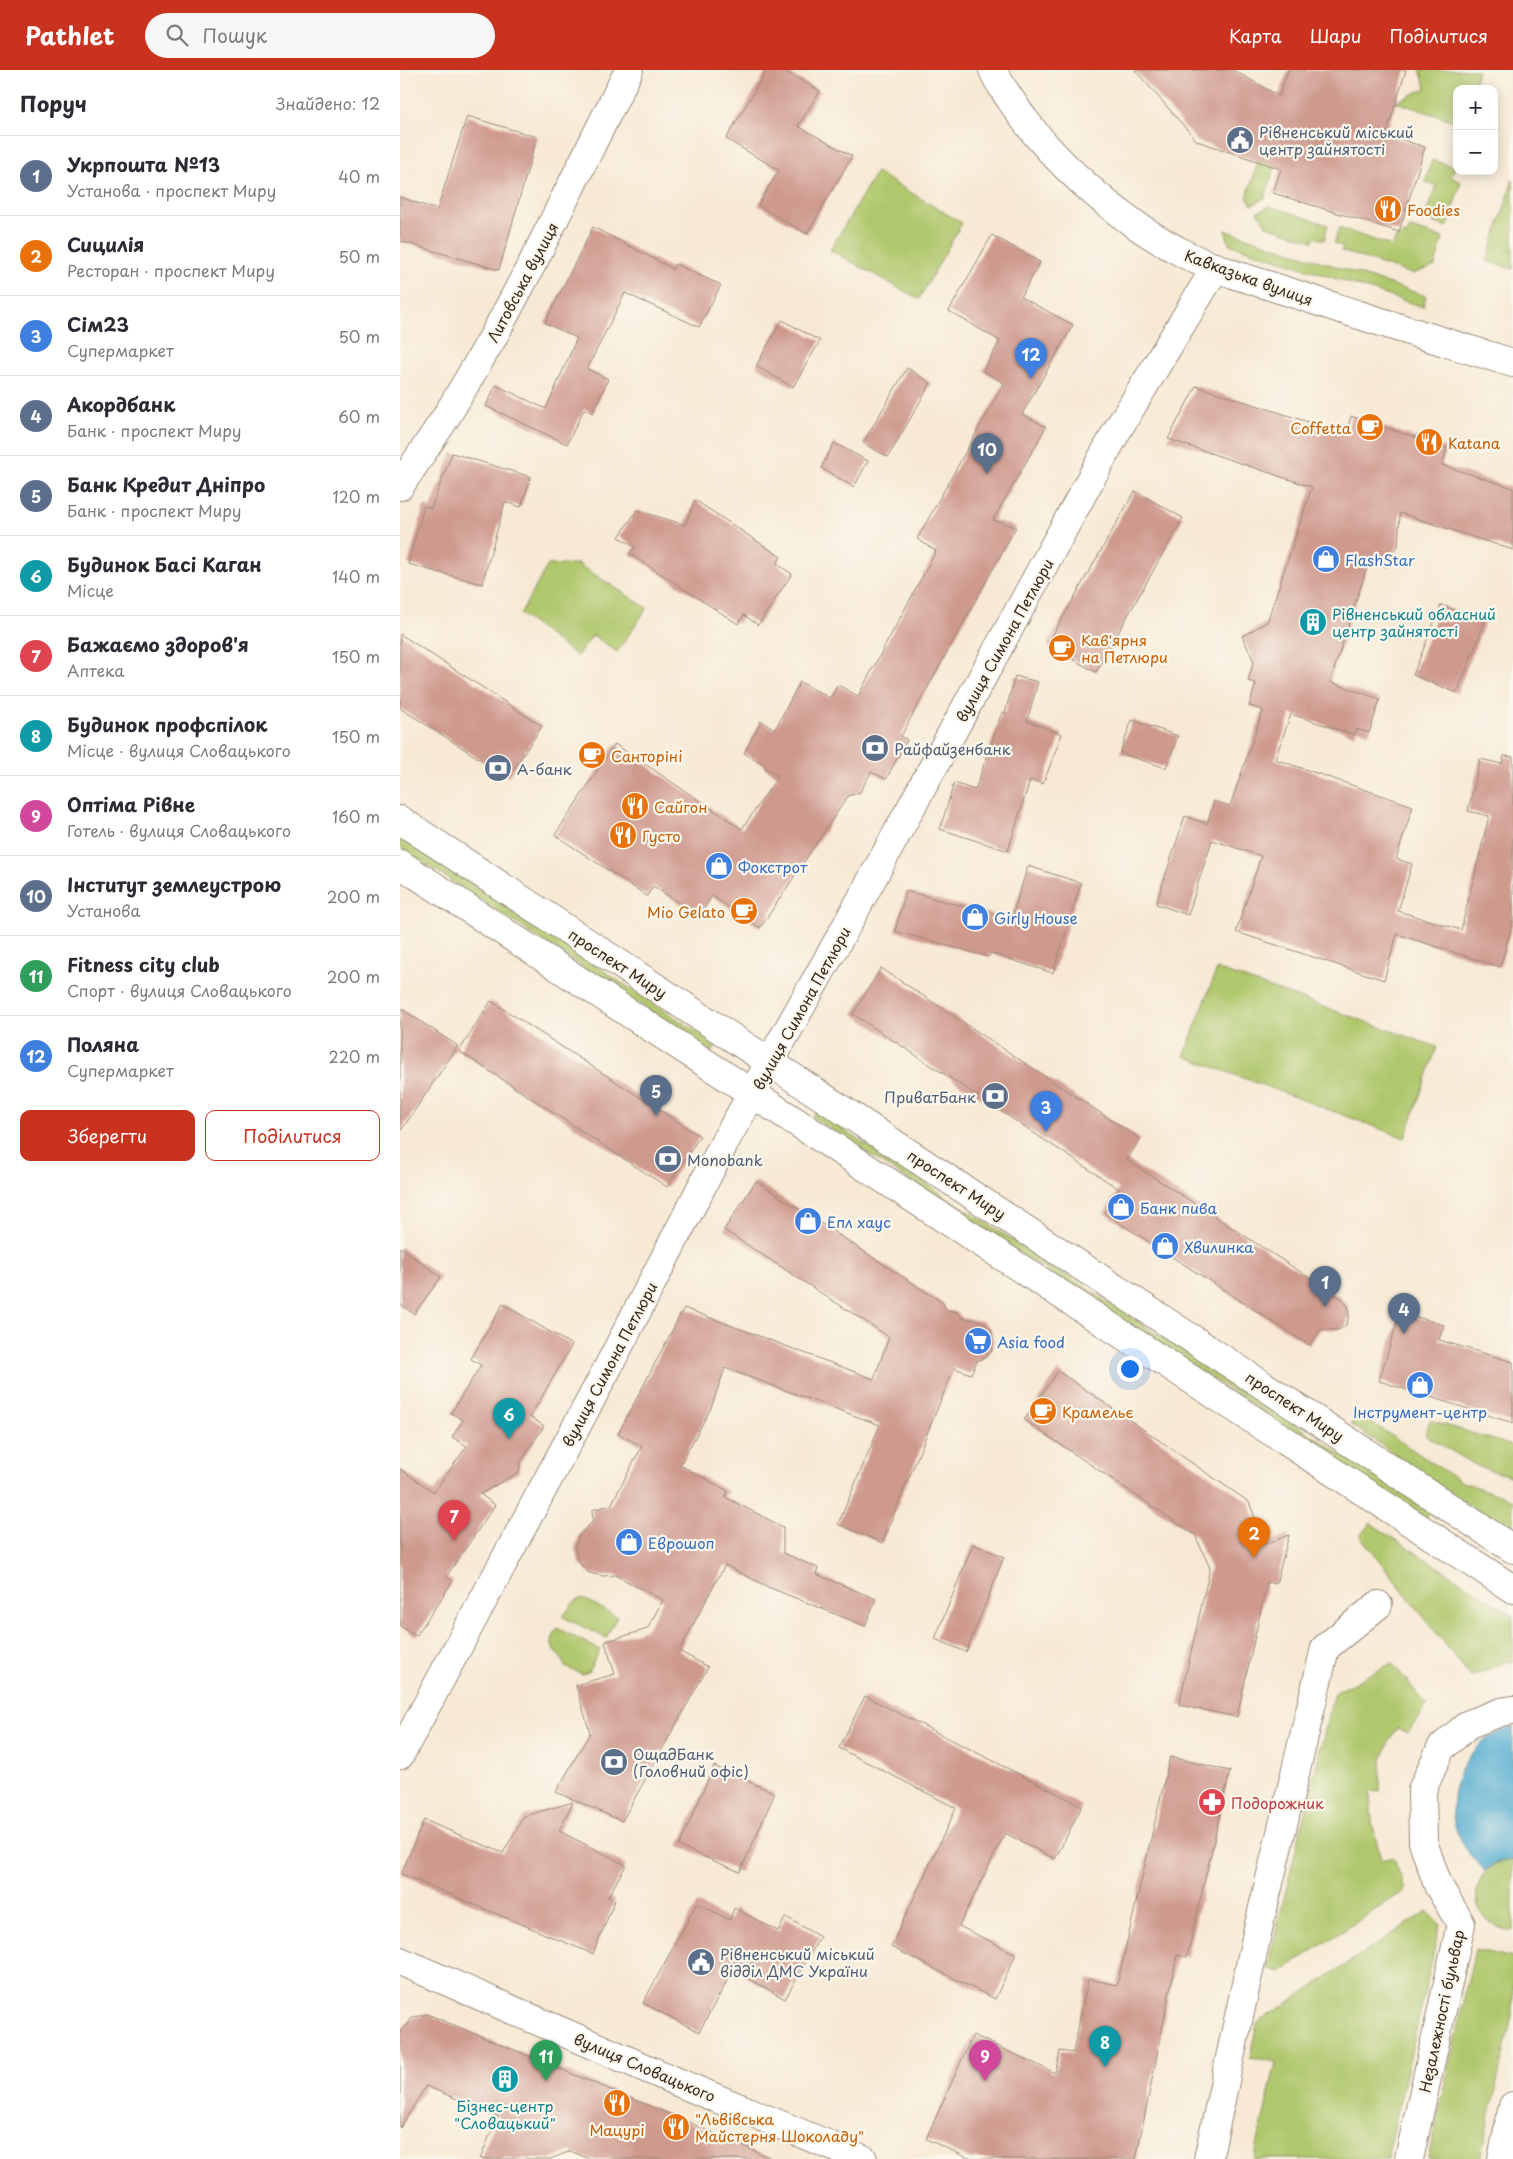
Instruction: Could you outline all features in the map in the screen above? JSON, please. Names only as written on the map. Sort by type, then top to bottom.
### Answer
[{"type":"street","name":"Литовська вулиця","points":[[400,486],[446,417],[492,340],[538,254],[629,70]]},
{"type":"street","name":"Кавказька вулиця","points":[[993,70],[1017,109],[1039,139],[1090,189],[1151,235],[1178,251],[1216,267],[1352,313],[1513,364]]},
{"type":"street","name":"вулиця Симона Петлюри","points":[[400,1755],[605,1373],[728,1136],[771,1063],[1118,429],[1216,267]]},
{"type":"street","name":"проспект Миру","points":[[400,820],[1513,1550]]},
{"type":"street","points":[[400,864],[1513,1588]]},
{"type":"street","points":[[1208,2159],[1258,1929],[1324,1648],[1378,1605]]},
{"type":"street","name":"Незалежності бульвар","points":[[1409,2159],[1461,1924],[1438,1885],[1423,1842],[1422,1790],[1441,1748],[1469,1724],[1501,1712],[1513,1710]]},
{"type":"street","name":"вулиця Словацького","points":[[400,1961],[682,2084],[863,2159]]},
{"type":"street","points":[[1502,2159],[1513,2106]]},
{"type":"green space","points":[[1420,70],[1478,70],[1474,85],[1453,85],[1453,121],[1396,102],[1426,88]]},
{"type":"green space","points":[[1260,155],[1277,160],[1265,198],[1252,205],[1247,197]]},
{"type":"green space","points":[[1432,160],[1453,166],[1451,177],[1461,182],[1447,227],[1424,219],[1436,185],[1425,182]]},
{"type":"green space","points":[[876,172],[962,223],[919,299],[830,250]]},
{"type":"green space","points":[[1513,180],[1513,269],[1487,261]]},
{"type":"green space","points":[[1270,206],[1328,225],[1324,240],[1314,237],[1313,241],[1267,226],[1257,212]]},
{"type":"green space","points":[[1339,228],[1392,246],[1395,239],[1404,234],[1407,235],[1410,228],[1443,238],[1435,266],[1412,274],[1341,251],[1343,247],[1334,243]]},
{"type":"green space","points":[[1225,230],[1426,296],[1423,307],[1229,244]]},
{"type":"green space","points":[[578,564],[647,608],[617,652],[593,635],[577,656],[520,614],[548,565]]},
{"type":"green space","points":[[400,838],[717,1045],[712,1052],[400,847]]},
{"type":"green space","points":[[1217,969],[1437,1047],[1405,1138],[1184,1056]]},
{"type":"green space","points":[[816,1112],[1430,1512],[1426,1518],[812,1117]]},
{"type":"green space","points":[[1357,1413],[1460,1481],[1513,1500],[1513,1535],[1351,1424]]},
{"type":"green space","points":[[1430,1420],[1513,1446],[1513,1477],[1477,1466],[1425,1435]]},
{"type":"green space","points":[[1370,1523],[1513,1615],[1513,1662],[1506,1662],[1471,1677],[1360,1536]]},
{"type":"green space","points":[[580,1599],[588,1601],[617,1617],[606,1638],[563,1617],[574,1602]]},
{"type":"green space","points":[[557,1628],[600,1650],[588,1672],[582,1674],[565,1667],[563,1661],[552,1647],[553,1636]]},
{"type":"green space","points":[[1392,1663],[1427,1705],[1408,1733],[1397,1728],[1383,1758],[1380,1791],[1370,1793],[1372,1822],[1381,1860],[1393,1857],[1406,1890],[1280,1972],[1267,1968],[1334,1693]]},
{"type":"green space","points":[[1513,1859],[1513,1931],[1497,1927],[1486,1919],[1479,1908],[1477,1896],[1479,1883],[1486,1872],[1497,1864]]},
{"type":"green space","points":[[1427,1911],[1440,1924],[1387,2159],[1254,2159],[1276,2062],[1250,2057],[1257,2023]]},
{"type":"green space","points":[[1475,1949],[1513,1958],[1513,2011],[1480,2159],[1428,2159]]},
{"type":"water","points":[[1513,1727],[1513,1859],[1495,1863],[1485,1871],[1470,1855],[1459,1837],[1454,1820],[1455,1786],[1461,1770],[1470,1755],[1482,1743],[1497,1733]]},
{"type":"building","points":[[767,70],[783,70],[820,91],[798,126],[852,156],[807,234],[758,205],[779,170],[726,139]]},
{"type":"building","points":[[1135,70],[1233,70],[1279,96],[1288,70],[1406,70],[1386,135],[1425,147],[1399,232],[1273,193],[1281,169],[1197,141]]},
{"type":"building","points":[[467,116],[537,137],[499,270],[400,241],[400,197],[437,210]]},
{"type":"building","points":[[593,227],[673,269],[675,264],[721,285],[699,327],[625,293],[587,369],[608,379],[593,413],[584,409],[567,444],[486,406],[496,385],[546,409],[577,338],[545,323]]},
{"type":"building","points":[[992,235],[1040,262],[1021,297],[1073,325],[1022,414],[1046,427],[993,520],[1016,527],[901,736],[907,740],[886,779],[871,772],[860,792],[848,796],[760,928],[712,896],[699,916],[653,886],[647,896],[555,835],[615,744],[742,829],[778,776],[765,768],[765,765],[744,753],[761,721],[775,729],[800,682],[830,698],[838,685],[858,696],[936,551],[917,539],[1004,383],[983,371],[1000,341],[949,311]]},
{"type":"building","points":[[782,320],[820,341],[793,387],[756,366]]},
{"type":"building","points":[[907,368],[931,383],[888,457],[863,443]]},
{"type":"building","points":[[1196,386],[1346,434],[1351,416],[1447,448],[1442,465],[1513,488],[1513,550],[1400,513],[1398,546],[1392,553],[1388,567],[1369,561],[1330,682],[1380,699],[1369,733],[1357,729],[1355,735],[1291,714],[1275,759],[1413,806],[1396,859],[1412,864],[1398,911],[1461,930],[1489,816],[1468,811],[1480,759],[1502,764],[1504,756],[1513,757],[1513,922],[1500,967],[1397,934],[1384,980],[1236,932],[1261,856],[1212,840],[1188,915],[1156,904],[1185,816],[1207,824],[1214,801],[1230,806],[1263,710],[1249,706],[1256,683],[1248,681],[1254,661],[1242,636],[1267,622],[1312,487],[1168,439]]},
{"type":"building","points":[[834,443],[868,461],[854,487],[821,468]]},
{"type":"building","points":[[452,453],[531,477],[521,507],[505,502],[482,584],[408,564],[424,506],[431,508]]},
{"type":"building","points":[[1135,491],[1183,518],[1096,672],[1047,645]]},
{"type":"building","points":[[695,500],[781,557],[777,564],[792,574],[758,625],[744,615],[738,624],[630,554],[635,547],[619,537],[637,510],[685,525]]},
{"type":"building","points":[[1441,605],[1485,622],[1457,693],[1413,675]]},
{"type":"building","points":[[400,634],[542,726],[508,777],[400,708]]},
{"type":"building","points":[[1015,676],[1038,682],[1027,721],[1062,734],[1043,784],[1030,780],[1008,851],[940,829],[954,783],[975,790],[1002,712],[1005,713]]},
{"type":"building","points":[[1132,720],[1178,736],[1166,768],[1120,753]]},
{"type":"building","points":[[1028,866],[1081,883],[1053,973],[990,953],[989,957],[895,931],[906,891],[1011,919]]},
{"type":"building","points":[[881,968],[1140,1139],[1127,1160],[1341,1298],[1348,1306],[1349,1316],[1346,1325],[1338,1330],[1321,1329],[1309,1345],[1104,1213],[1119,1189],[853,1014]]},
{"type":"building","points":[[491,1001],[700,1136],[667,1187],[459,1051]]},
{"type":"building","points":[[400,1008],[458,1046],[400,1132]]},
{"type":"building","points":[[756,1181],[943,1303],[946,1310],[957,1312],[962,1318],[982,1321],[991,1329],[992,1350],[986,1357],[977,1361],[971,1374],[954,1368],[882,1543],[838,1524],[880,1425],[725,1368],[711,1408],[680,1465],[728,1491],[725,1497],[783,1527],[783,1553],[818,1568],[816,1574],[876,1599],[865,1626],[768,1587],[725,1565],[679,1651],[708,1667],[622,1821],[556,1792],[590,1733],[576,1685],[615,1674],[605,1642],[647,1629],[663,1600],[615,1575],[603,1576],[589,1573],[579,1563],[575,1549],[579,1535],[593,1521],[592,1510],[611,1505],[642,1446],[618,1434],[684,1308],[874,1379],[889,1337],[724,1230]]},
{"type":"building","points":[[400,1247],[441,1277],[414,1314],[400,1304]]},
{"type":"building","points":[[503,1304],[572,1345],[530,1417],[544,1426],[520,1463],[519,1472],[480,1494],[495,1505],[446,1577],[453,1581],[416,1636],[400,1626],[400,1469],[434,1492],[467,1446],[452,1437],[463,1420],[451,1413],[481,1365],[471,1359]]},
{"type":"building","points":[[1400,1312],[1444,1325],[1439,1340],[1513,1362],[1513,1423],[1379,1381]]},
{"type":"building","points":[[1058,1371],[1249,1502],[1265,1544],[1289,1535],[1276,1584],[1267,1582],[1237,1717],[1179,1705],[1210,1568],[1195,1535],[1024,1420]]},
{"type":"building","points":[[973,1544],[1004,1557],[966,1652],[935,1639]]},
{"type":"building","points":[[865,1696],[1082,1806],[1055,1859],[1005,1833],[959,1926],[1016,1954],[995,1999],[891,1947],[956,1808],[839,1748]]},
{"type":"building","points":[[1170,1757],[1230,1771],[1187,1957],[1177,1955],[1136,2159],[971,2159],[926,2139],[973,2035],[1055,2073],[1060,2051],[1073,2053],[1088,1979],[1117,1985]]},
{"type":"building","points":[[714,1766],[775,1793],[740,1872],[679,1846]]},
{"type":"building","points":[[573,1802],[559,1831],[626,1865],[608,1897],[615,1900],[593,1954],[401,1874],[424,1820],[503,1853],[524,1816]]},
{"type":"building","name":"Рівненський міський відділ ДМС України","points":[[697,1903],[730,1920],[734,1908],[778,1931],[786,1917],[820,1937],[785,1999],[733,1970],[699,2032],[643,2003]]},
{"type":"building","name":"Бізнес-центр \"Словацький\"","points":[[427,2014],[773,2159],[589,2159],[571,2151],[550,2159],[480,2159],[498,2116],[426,2086],[400,2128],[400,2032],[412,2018]]},
{"type":"place","name":"Рівненський міський центр зайнятості","points":[[1240,140]]},
{"type":"place","name":"Foodies","points":[[1388,209]]},
{"type":"place","name":"Поляна","points":[[1031,379]]},
{"type":"place","name":"Coffetta","points":[[1370,427]]},
{"type":"place","name":"Katana","points":[[1429,442]]},
{"type":"place","name":"Інститут землеустрою","points":[[987,474]]},
{"type":"place","name":"FlashStar","points":[[1326,559]]},
{"type":"place","name":"Рівненський обласний центр зайнятості","points":[[1313,622]]},
{"type":"place","name":"Кав'ярня на Петлюри","points":[[1062,648]]},
{"type":"place","name":"Райфайзенбанк","points":[[875,748]]},
{"type":"place","name":"Санторіні","points":[[592,755]]},
{"type":"place","name":"А-банк","points":[[498,768]]},
{"type":"place","name":"Сайгон","points":[[635,806]]},
{"type":"place","name":"Густо","points":[[623,835]]},
{"type":"place","name":"Фокстрот","points":[[719,866]]},
{"type":"place","name":"Mio Gelato","points":[[744,911]]},
{"type":"place","name":"Girly House","points":[[975,917]]},
{"type":"place","name":"ПриватБанк","points":[[995,1096]]},
{"type":"place","name":"Банк Кредит Дніпро","points":[[656,1116]]},
{"type":"place","name":"Сім23","points":[[1046,1132]]},
{"type":"place","name":"Monobank","points":[[668,1159]]},
{"type":"place","name":"Банк пива","points":[[1121,1207]]},
{"type":"place","name":"Епл хаус","points":[[808,1221]]},
{"type":"place","name":"Хвилинка","points":[[1165,1246]]},
{"type":"place","name":"Укрпошта №13","points":[[1325,1307]]},
{"type":"place","name":"Акордбанк","points":[[1404,1334]]},
{"type":"place","name":"Asia food","points":[[978,1341]]},
{"type":"place","name":"Інструмент-центр","points":[[1420,1385]]},
{"type":"place","name":"Крамельє","points":[[1043,1411]]},
{"type":"place","name":"Будинок Басі Каган","points":[[509,1439]]},
{"type":"place","name":"Бажаємо здоров'я","points":[[454,1541]]},
{"type":"place","name":"Еврошоп","points":[[629,1542]]},
{"type":"place","name":"Сицилія","points":[[1254,1558]]},
{"type":"place","name":"ОщадБанк (Головний офіс)","points":[[614,1762]]},
{"type":"place","name":"Подорожник","points":[[1212,1802]]},
{"type":"place","name":"Рівненський міський відділ ДМС України","points":[[701,1962]]},
{"type":"place","name":"Будинок профспілок","points":[[1105,2067]]},
{"type":"place","name":"Бізнес-центр \"Словацький\"","points":[[505,2079]]},
{"type":"place","name":"Fitness city club","points":[[546,2081]]},
{"type":"place","name":"Оптіма Рівне","points":[[985,2081]]},
{"type":"place","name":"Мацурі","points":[[617,2103]]},
{"type":"place","name":"\"Львівська Майстерня Шоколаду\"","points":[[676,2127]]}]
